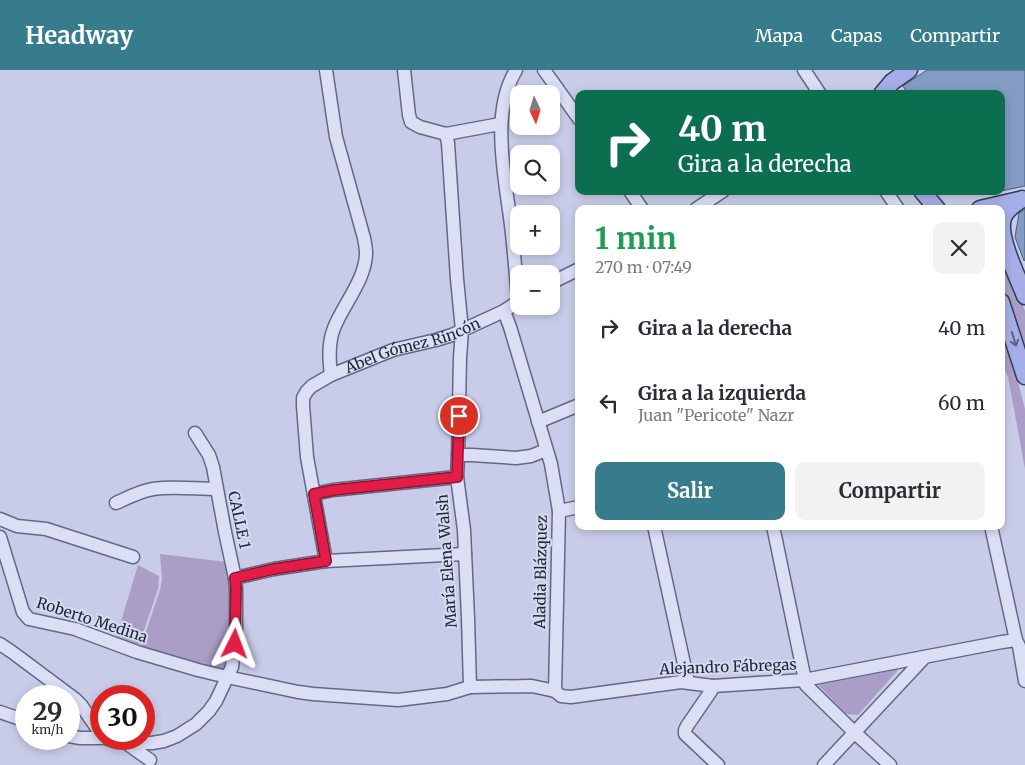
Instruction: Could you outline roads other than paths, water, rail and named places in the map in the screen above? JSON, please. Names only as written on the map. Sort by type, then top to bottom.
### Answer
[{"type":"main road","points":[[885,90],[892,82],[909,70]]},
{"type":"main road","points":[[925,195],[934,205]]},
{"type":"main road","points":[[998,205],[1024,199]]},
{"type":"main road","points":[[1005,215],[1014,204],[1024,199]]},
{"type":"main road","points":[[1005,245],[1025,296]]},
{"type":"main road","points":[[1005,314],[1025,376]]},
{"type":"street","points":[[326,70],[336,137],[364,238],[366,253],[362,274],[334,329],[329,353],[331,375]]},
{"type":"street","points":[[404,70],[411,122],[420,127],[446,134],[500,124]]},
{"type":"street","points":[[515,265],[500,124],[504,97],[516,70]]},
{"type":"street","points":[[544,70],[575,113]]},
{"type":"street","points":[[804,70],[817,90]]},
{"type":"street","name":"María Elena Walsh","points":[[446,134],[462,330],[457,477],[464,530],[470,687]]},
{"type":"street","points":[[702,205],[717,195]]},
{"type":"street","points":[[560,278],[575,271]]},
{"type":"street","name":"Abel Gómez Rincón","points":[[314,494],[307,457],[303,406],[303,398],[312,386],[331,375],[379,355],[436,340],[462,330],[510,307]]},
{"type":"street","name":"Aladia Blázquez","points":[[504,311],[551,464],[560,511],[555,691]]},
{"type":"street","points":[[538,422],[575,407]]},
{"type":"street","name":"CALLE 1","points":[[155,742],[177,736],[196,724],[209,711],[216,701],[234,659],[236,629],[235,578],[213,467],[209,455],[195,433]]},
{"type":"street","points":[[458,455],[516,458],[531,456],[546,450]]},
{"type":"street","points":[[326,561],[314,494],[334,490],[457,477]]},
{"type":"street","points":[[116,503],[152,489],[216,489]]},
{"type":"street","points":[[560,511],[575,508]]},
{"type":"street","points":[[0,519],[17,526],[46,529],[133,557]]},
{"type":"street","points":[[655,530],[688,682]]},
{"type":"street","points":[[774,530],[804,680],[809,688],[890,765]]},
{"type":"street","points":[[992,530],[1016,640],[1019,646],[1025,681]]},
{"type":"street","name":"Roberto Medina","points":[[0,537],[23,612],[29,619],[76,629],[137,652],[227,678]]},
{"type":"street","points":[[235,578],[274,569],[326,561],[465,554]]},
{"type":"street","name":"Alejandro Fábregas","points":[[227,678],[313,694],[398,700],[448,694],[470,687],[532,686],[555,691],[561,696],[571,697],[681,682],[713,686],[804,680],[1016,640]]},
{"type":"street","points":[[0,644],[75,699],[90,718]]},
{"type":"street","points":[[824,765],[924,658]]},
{"type":"street","points":[[713,686],[685,730],[685,734],[718,765]]},
{"type":"street","points":[[0,712],[15,717]]},
{"type":"street","points":[[152,763],[149,755],[158,742]]},
{"type":"street","points":[[136,750],[152,763]]}]
